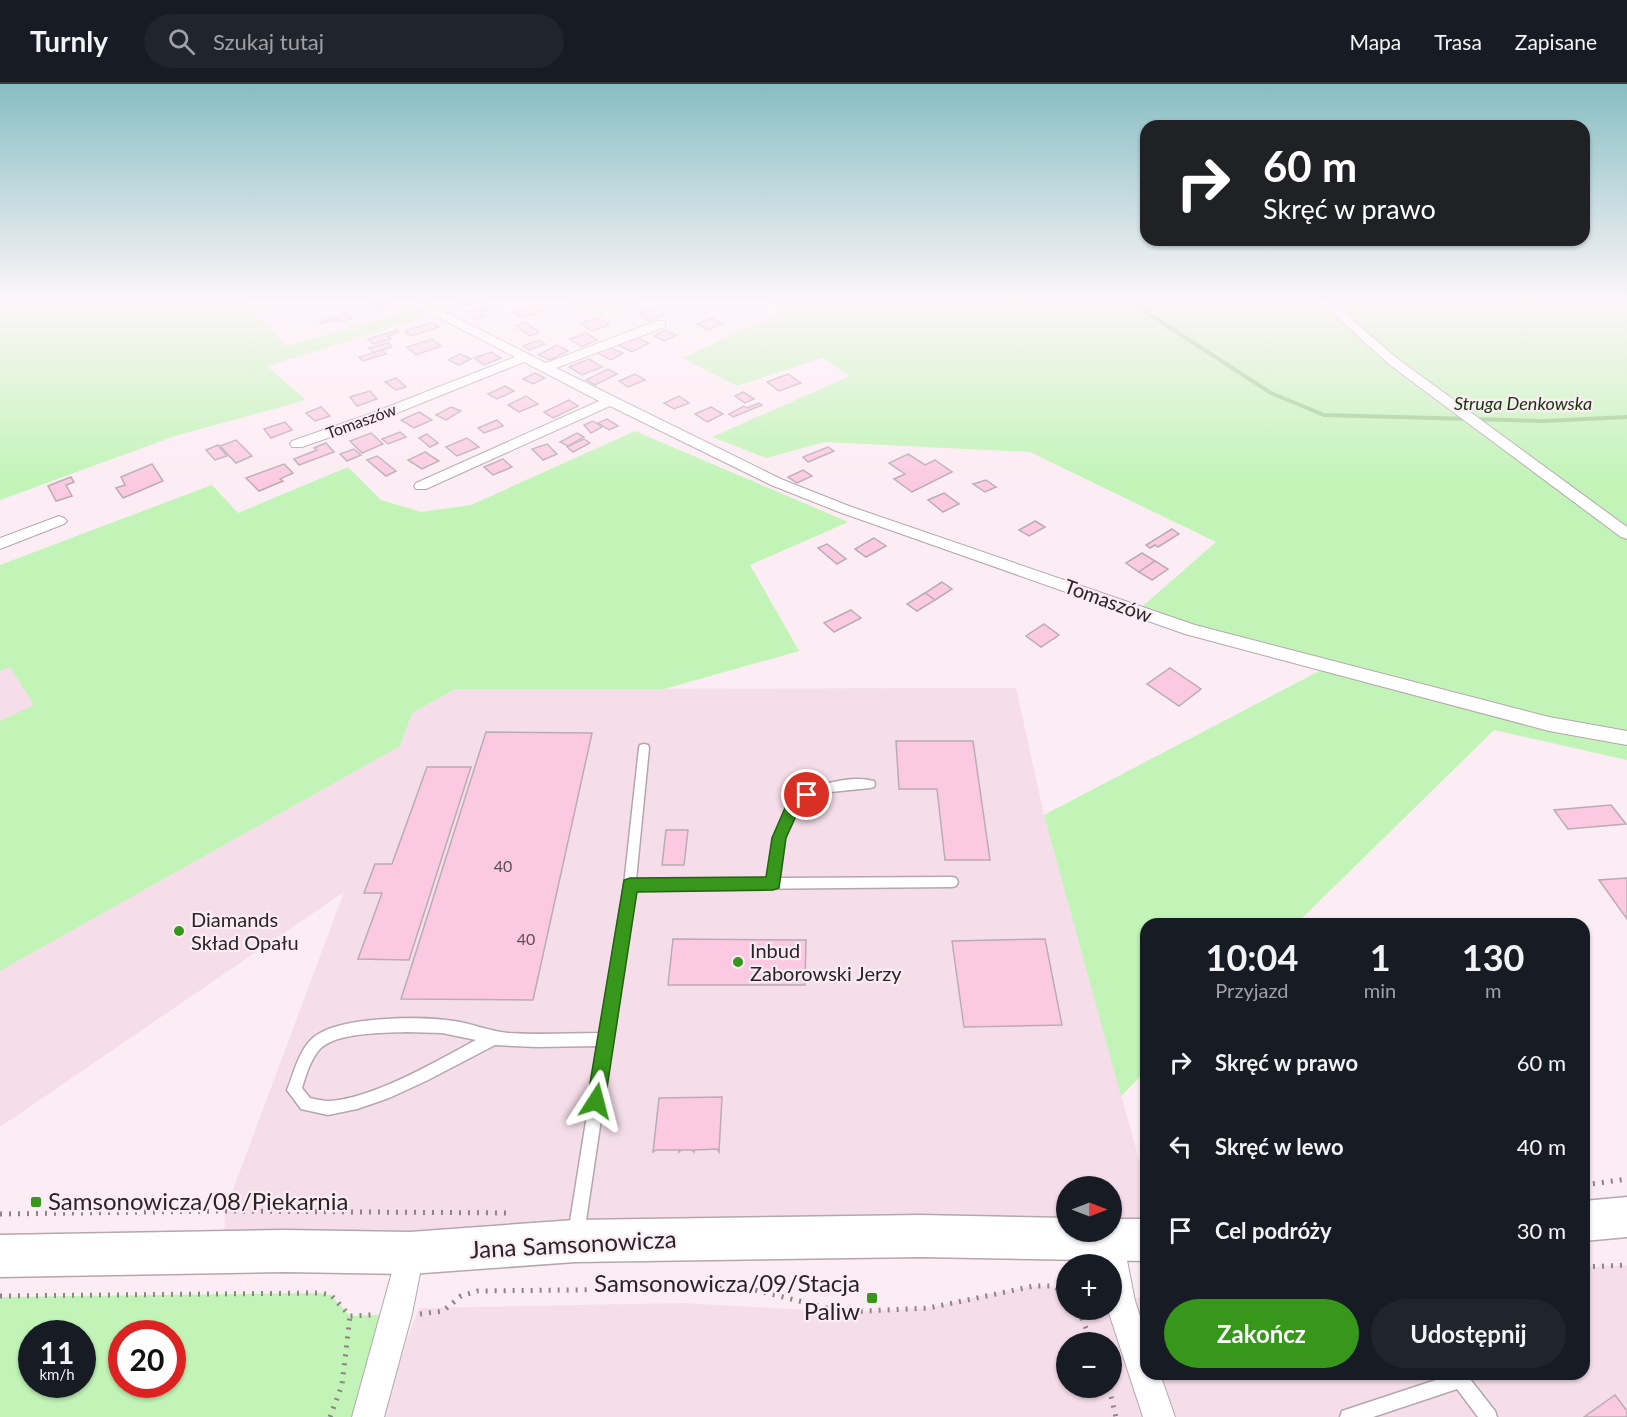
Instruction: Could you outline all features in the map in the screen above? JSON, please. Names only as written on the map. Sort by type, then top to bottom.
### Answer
[{"type":"main road","points":[[1590,1220],[1627,1217]]},
{"type":"main road","name":"Jana Samsonowicza","points":[[0,1256],[284,1251],[410,1253],[575,1241],[920,1236],[1127,1240]]},
{"type":"street","name":"Tomaszów","points":[[297,444],[377,416],[515,361]]},
{"type":"street","name":"Tomaszów","points":[[534,361],[776,482],[844,509],[1033,573],[1136,612],[1191,630],[1549,724],[1627,738]]},
{"type":"street","points":[[546,368],[564,361]]},
{"type":"street","points":[[1393,361],[1627,534]]},
{"type":"street","points":[[421,486],[610,401]]},
{"type":"street","points":[[0,544],[59,521]]},
{"type":"street","points":[[1127,1240],[1120,1301],[1140,1360]]},
{"type":"street","points":[[368,1417],[397,1314],[410,1253]]},
{"type":"street","points":[[1147,1380],[1159,1417]]},
{"type":"lane","points":[[575,1241],[630,885],[644,748]]},
{"type":"lane","points":[[773,884],[779,838],[795,801],[819,789],[845,783],[870,784]]},
{"type":"lane","points":[[630,885],[952,882]]},
{"type":"lane","points":[[494,1038],[369,1100],[316,1108],[305,1105],[296,1098],[294,1090],[309,1056],[319,1041],[332,1034],[353,1029],[399,1026],[454,1028],[494,1038],[606,1040]]},
{"type":"lane","points":[[1348,1417],[1449,1380]]},
{"type":"lane","points":[[1459,1380],[1489,1417]]},
{"type":"path","points":[[1590,1184],[1627,1179]]},
{"type":"path","points":[[1590,1267],[1627,1265]]},
{"type":"path","points":[[350,1316],[428,1314],[443,1311],[461,1296],[478,1291],[747,1288],[843,1312],[929,1308],[1034,1286],[1056,1288]]},
{"type":"path","points":[[0,1296],[319,1293],[331,1295],[350,1316],[342,1385],[330,1417]]},
{"type":"path","points":[[1111,1398],[1116,1417]]},
{"type":"shaded area","points":[[10,667],[35,706],[0,721],[0,671]]},
{"type":"shaded area","points":[[1016,688],[1044,815],[1140,1163],[1140,1239],[1122,1239],[1122,1176],[1056,1176],[1056,1239],[224,1244],[225,1211],[344,892],[0,1127],[0,971],[400,746],[412,713],[455,689]]},
{"type":"shaded area","points":[[1627,1265],[1627,1417],[377,1417],[419,1308],[683,1303],[843,1312],[929,1308],[983,1295],[1034,1286],[1056,1288],[1056,1320],[1122,1320],[1122,1301],[1140,1298],[1140,1380],[1590,1380],[1590,1267]]},
{"type":"green space","points":[[0,361],[283,361],[267,366],[306,400],[175,436],[0,500]]},
{"type":"green space","points":[[688,361],[812,361],[737,386]]},
{"type":"green space","points":[[827,361],[1627,361],[1627,760],[1494,730],[1302,918],[1140,918],[1140,1077],[1121,1096],[1044,815],[1327,667],[1136,612],[1216,542],[1030,452],[825,442],[766,458],[712,437],[850,376]]},
{"type":"green space","points":[[635,431],[848,522],[750,565],[799,651],[664,689],[455,689],[412,713],[400,746],[0,971],[0,721],[34,705],[10,667],[0,671],[0,565],[212,485],[238,513],[348,467],[381,500],[421,512],[471,505]]},
{"type":"green space","points":[[319,1293],[331,1295],[350,1316],[397,1314],[364,1417],[0,1417],[0,1297]]},
{"type":"building","points":[[451,361],[467,361],[459,365]]},
{"type":"building","points":[[479,361],[493,361],[484,365]]},
{"type":"building","points":[[583,361],[593,361],[602,367],[582,375],[569,367]]},
{"type":"building","points":[[608,369],[617,374],[595,385],[586,380]]},
{"type":"building","points":[[535,373],[545,378],[533,384],[523,379]]},
{"type":"building","points":[[635,374],[645,380],[628,387],[619,381]]},
{"type":"building","points":[[788,374],[801,383],[779,391],[767,382]]},
{"type":"building","points":[[396,378],[406,387],[396,390],[385,382]]},
{"type":"building","points":[[505,386],[514,391],[497,399],[488,394]]},
{"type":"building","points":[[370,391],[377,399],[357,406],[350,397]]},
{"type":"building","points":[[743,392],[754,399],[745,403],[735,396]]},
{"type":"building","points":[[526,396],[538,404],[519,412],[508,405]]},
{"type":"building","points":[[679,396],[689,403],[674,409],[664,403]]},
{"type":"building","points":[[569,400],[578,406],[553,418],[544,412]]},
{"type":"building","points":[[759,403],[762,405],[733,417],[729,414],[744,406],[747,408]]},
{"type":"building","points":[[321,407],[330,416],[315,421],[306,413]]},
{"type":"building","points":[[451,407],[461,411],[446,420],[436,415]]},
{"type":"building","points":[[711,407],[723,414],[707,422],[695,414]]},
{"type":"building","points":[[419,412],[432,420],[414,428],[401,420]]},
{"type":"building","points":[[607,419],[618,426],[609,430],[598,423]]},
{"type":"building","points":[[497,420],[503,426],[484,433],[478,428]]},
{"type":"building","points":[[593,421],[602,427],[591,433],[584,425]]},
{"type":"building","points":[[285,422],[292,430],[271,438],[264,429]]},
{"type":"building","points":[[400,432],[406,437],[388,444],[382,439]]},
{"type":"building","points":[[371,433],[383,444],[362,453],[350,441]]},
{"type":"building","points":[[577,433],[584,437],[568,446],[560,442]]},
{"type":"building","points":[[427,434],[438,443],[430,447],[419,438]]},
{"type":"building","points":[[467,438],[479,447],[457,456],[446,447]]},
{"type":"building","points":[[584,439],[590,443],[573,452],[567,447]]},
{"type":"building","points":[[236,440],[252,456],[236,463],[220,446]]},
{"type":"building","points":[[326,443],[334,452],[299,465],[294,459],[317,450],[314,448]]},
{"type":"building","points":[[547,444],[557,454],[543,460],[532,449]]},
{"type":"building","points":[[218,445],[227,456],[215,460],[206,450]]},
{"type":"building","points":[[828,447],[834,451],[808,462],[803,457]]},
{"type":"building","points":[[354,449],[361,455],[347,461],[340,454]]},
{"type":"building","points":[[425,452],[439,461],[422,469],[408,460]]},
{"type":"building","points":[[908,454],[925,465],[935,460],[952,472],[912,492],[894,479],[905,474],[889,463]]},
{"type":"building","points":[[377,456],[396,471],[386,476],[367,460]]},
{"type":"building","points":[[503,459],[512,467],[493,475],[484,467]]},
{"type":"building","points":[[152,464],[163,481],[123,498],[116,488],[125,485],[121,477]]},
{"type":"building","points":[[284,464],[293,473],[280,479],[283,481],[259,491],[246,478]]},
{"type":"building","points":[[803,470],[812,476],[797,483],[788,477]]},
{"type":"building","points":[[71,477],[74,482],[66,485],[72,496],[56,501],[48,486]]},
{"type":"building","points":[[986,480],[996,487],[985,492],[973,484]]},
{"type":"building","points":[[944,493],[959,504],[943,512],[928,500]]},
{"type":"building","points":[[1035,521],[1045,527],[1029,536],[1019,530]]},
{"type":"building","points":[[1172,529],[1179,534],[1158,547],[1155,545],[1150,548],[1146,545]]},
{"type":"building","points":[[874,538],[886,546],[866,557],[855,549]]},
{"type":"building","points":[[827,544],[846,559],[837,564],[818,548]]},
{"type":"building","points":[[1142,553],[1155,561],[1139,572],[1126,563]]},
{"type":"building","points":[[1155,561],[1168,569],[1152,580],[1139,572]]},
{"type":"building","points":[[942,582],[952,589],[935,600],[925,593]]},
{"type":"building","points":[[925,593],[935,600],[917,611],[907,604]]},
{"type":"building","points":[[851,610],[861,618],[834,632],[824,623]]},
{"type":"building","points":[[1044,624],[1059,635],[1041,647],[1026,636]]},
{"type":"building","points":[[1170,668],[1201,689],[1179,706],[1147,684]]},
{"type":"building","points":[[486,732],[592,733],[533,1000],[401,999]]},
{"type":"building","points":[[896,741],[973,741],[990,860],[945,860],[937,789],[899,789]]},
{"type":"building","points":[[427,767],[471,767],[409,960],[358,959],[382,893],[364,893],[375,864],[392,864]]},
{"type":"building","points":[[1611,805],[1626,824],[1568,829],[1554,810]]},
{"type":"building","points":[[666,830],[688,830],[684,865],[662,865]]},
{"type":"building","points":[[1627,878],[1627,919],[1599,880]]},
{"type":"building","name":"Inbud Zaborowski Jerzy","points":[[673,939],[806,940],[805,985],[668,985]]},
{"type":"building","points":[[1045,939],[1062,1025],[964,1027],[952,941]]},
{"type":"building","points":[[722,1097],[719,1152],[717,1149],[694,1150],[694,1152],[692,1150],[679,1152],[679,1150],[656,1150],[653,1152],[659,1098]]},
{"type":"building","points":[[1615,1395],[1627,1411],[1627,1417],[1584,1417]]},
{"type":"waterway","name":"Struga Denkowska","points":[[1222,361],[1271,393],[1324,415],[1544,421],[1627,417]]},
{"type":"place","name":"Diamands Skład Opału","points":[[179,931]]},
{"type":"place","name":"Inbud Zaborowski Jerzy","points":[[738,962]]},
{"type":"place","name":"Samsonowicza/08/Piekarnia","points":[[36,1202]]},
{"type":"place","name":"Samsonowicza/09/Stacja Paliw","points":[[872,1298]]},
{"type":"route","points":[[596,1101],[630,885],[773,884],[779,838],[795,801],[807,795]]}]
